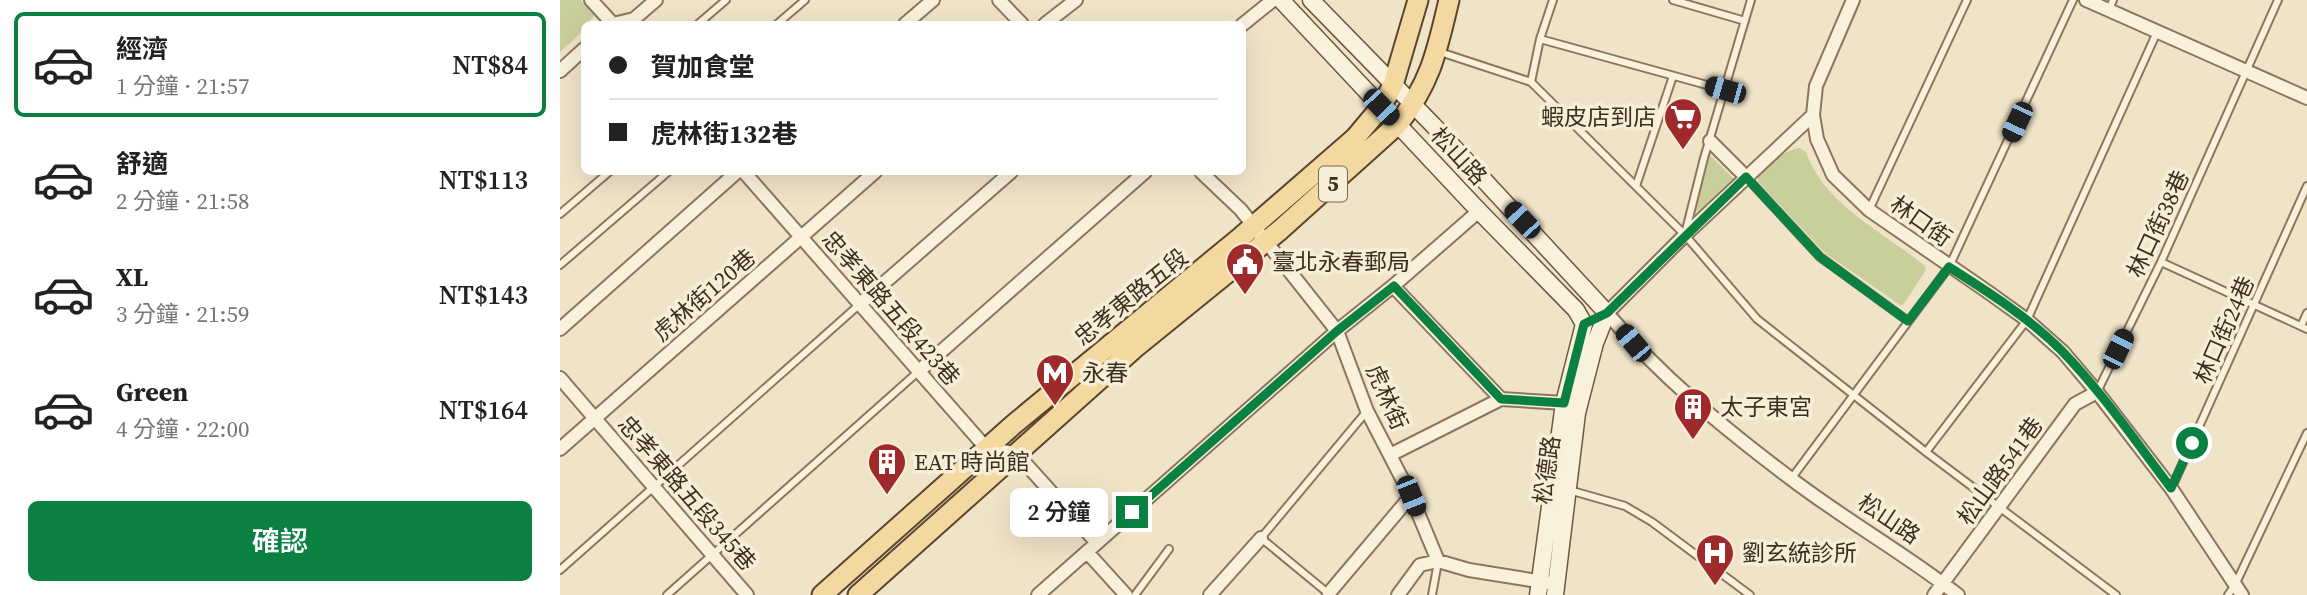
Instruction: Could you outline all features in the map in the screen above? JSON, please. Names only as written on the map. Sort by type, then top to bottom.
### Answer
[{"type":"main road","name":"松山路","points":[[1281,0],[1576,310],[1584,324]]},
{"type":"main road","name":"松山路","points":[[1311,0],[1607,313]]},
{"type":"main road","name":"忠孝東路五段","points":[[858,595],[1260,234],[1355,138],[1381,107],[1393,85],[1418,0]]},
{"type":"main road","name":"忠孝東路五段","points":[[822,595],[987,449],[1398,124],[1413,105],[1428,77],[1449,0]]},
{"type":"main road","points":[[1584,324],[1607,313]]},
{"type":"main road","name":"松德路","points":[[1547,589],[1567,489],[1577,413],[1595,343],[1607,313]]},
{"type":"main road","name":"松德路","points":[[1547,589],[1564,403],[1584,324]]},
{"type":"street","points":[[591,0],[610,21]]},
{"type":"street","points":[[626,21],[634,19],[656,0]]},
{"type":"street","points":[[908,21],[933,0]]},
{"type":"street","points":[[999,0],[1020,21]]},
{"type":"street","points":[[1049,21],[1076,0]]},
{"type":"street","points":[[1246,22],[1273,0]]},
{"type":"street","name":"林口街","points":[[1853,0],[1816,86],[1813,115],[1817,139],[1833,175],[1869,210],[2027,320],[2063,352],[2171,488],[2235,592]]},
{"type":"street","points":[[2087,0],[2111,5],[2157,32],[2307,98]]},
{"type":"street","points":[[560,71],[581,52]]},
{"type":"street","points":[[1607,313],[1685,235],[1813,115]]},
{"type":"street","points":[[1710,141],[1746,177]]},
{"type":"street","points":[[560,329],[734,175]]},
{"type":"street","name":"忠孝東路五段423巷","points":[[747,175],[987,449]]},
{"type":"street","name":"虎林街120巷","points":[[560,449],[872,175]]},
{"type":"street","points":[[860,304],[1008,175]]},
{"type":"street","points":[[919,371],[1142,175]]},
{"type":"street","name":"虎林街","points":[[1204,175],[1241,210],[1337,331],[1367,411],[1411,496],[1438,561]]},
{"type":"street","points":[[1038,595],[1337,331],[1394,286],[1479,211]]},
{"type":"street","points":[[1394,286],[1501,399]]},
{"type":"street","name":"松山路","points":[[1607,313],[1633,343],[1691,398],[1791,479],[1958,595]]},
{"type":"street","name":"忠孝東路五段345巷","points":[[560,378],[747,595]]},
{"type":"street","name":"松山路541巷","points":[[1934,595],[2075,404],[2097,392]]},
{"type":"street","points":[[1390,455],[1501,399],[1564,403]]},
{"type":"street","points":[[987,449],[1016,453],[1092,547],[1126,595]]},
{"type":"street","points":[[1328,594],[1411,496]]},
{"type":"street","points":[[1210,595],[1261,538]]},
{"type":"street","points":[[1398,595],[1420,565],[1438,561],[1547,589]]},
{"type":"lane","points":[[702,21],[726,0]]},
{"type":"lane","points":[[780,21],[805,0]]},
{"type":"lane","points":[[1531,82],[1540,39],[1553,0]]},
{"type":"lane","points":[[1673,0],[1745,22]]},
{"type":"lane","points":[[1685,235],[1751,0]]},
{"type":"lane","points":[[1869,210],[1967,0]]},
{"type":"lane","points":[[1791,479],[1949,267],[2073,0]]},
{"type":"lane","name":"林口街38巷","points":[[2097,392],[2161,262],[2278,0]]},
{"type":"lane","points":[[1926,452],[2027,320],[2157,32]]},
{"type":"lane","points":[[1540,39],[1725,90]]},
{"type":"lane","points":[[1437,51],[1531,82],[1685,235],[1757,320],[2116,595]]},
{"type":"lane","points":[[1636,186],[1673,76]]},
{"type":"lane","points":[[560,214],[606,175]]},
{"type":"lane","points":[[560,265],[665,175]]},
{"type":"lane","points":[[1746,177],[1820,257],[1908,321]]},
{"type":"lane","name":"林口街24巷","points":[[2171,488],[2307,186]]},
{"type":"lane","points":[[2161,262],[2304,328],[2307,313]]},
{"type":"lane","points":[[560,570],[860,304]]},
{"type":"lane","points":[[667,595],[919,371]]},
{"type":"lane","points":[[1328,594],[1261,538],[1367,411]]},
{"type":"lane","points":[[2235,592],[2307,433]]},
{"type":"lane","points":[[1567,489],[1625,506],[1652,522],[1750,595]]},
{"type":"lane","points":[[1135,595],[1169,549]]},
{"type":"lane","points":[[1432,595],[1438,561]]},
{"type":"green space","points":[[560,0],[581,0],[594,16],[590,21],[581,21],[581,33],[560,52]]},
{"type":"green space","points":[[1800,148],[1806,152],[1826,187],[1841,202],[1925,266],[1926,270],[1903,305],[1825,253],[1758,182],[1758,177],[1777,159]]},
{"type":"green space","points":[[1710,155],[1734,179],[1701,212],[1694,211]]},
{"type":"place","name":"蝦皮店到店","points":[[1683,151]]},
{"type":"place","name":"臺北永春郵局","points":[[1245,296]]},
{"type":"place","name":"永春","points":[[1055,407]]},
{"type":"place","name":"太子東宮","points":[[1693,441]]},
{"type":"place","name":"EAT 時尚館","points":[[887,496]]},
{"type":"place","name":"劉玄統診所","points":[[1715,587]]},
{"type":"route","points":[[1132,512],[1337,331],[1394,286],[1501,399],[1564,403],[1584,324],[1607,313],[1746,177],[1820,257],[1908,321],[1949,267],[2027,320],[2063,352],[2171,488],[2192,443]]}]
